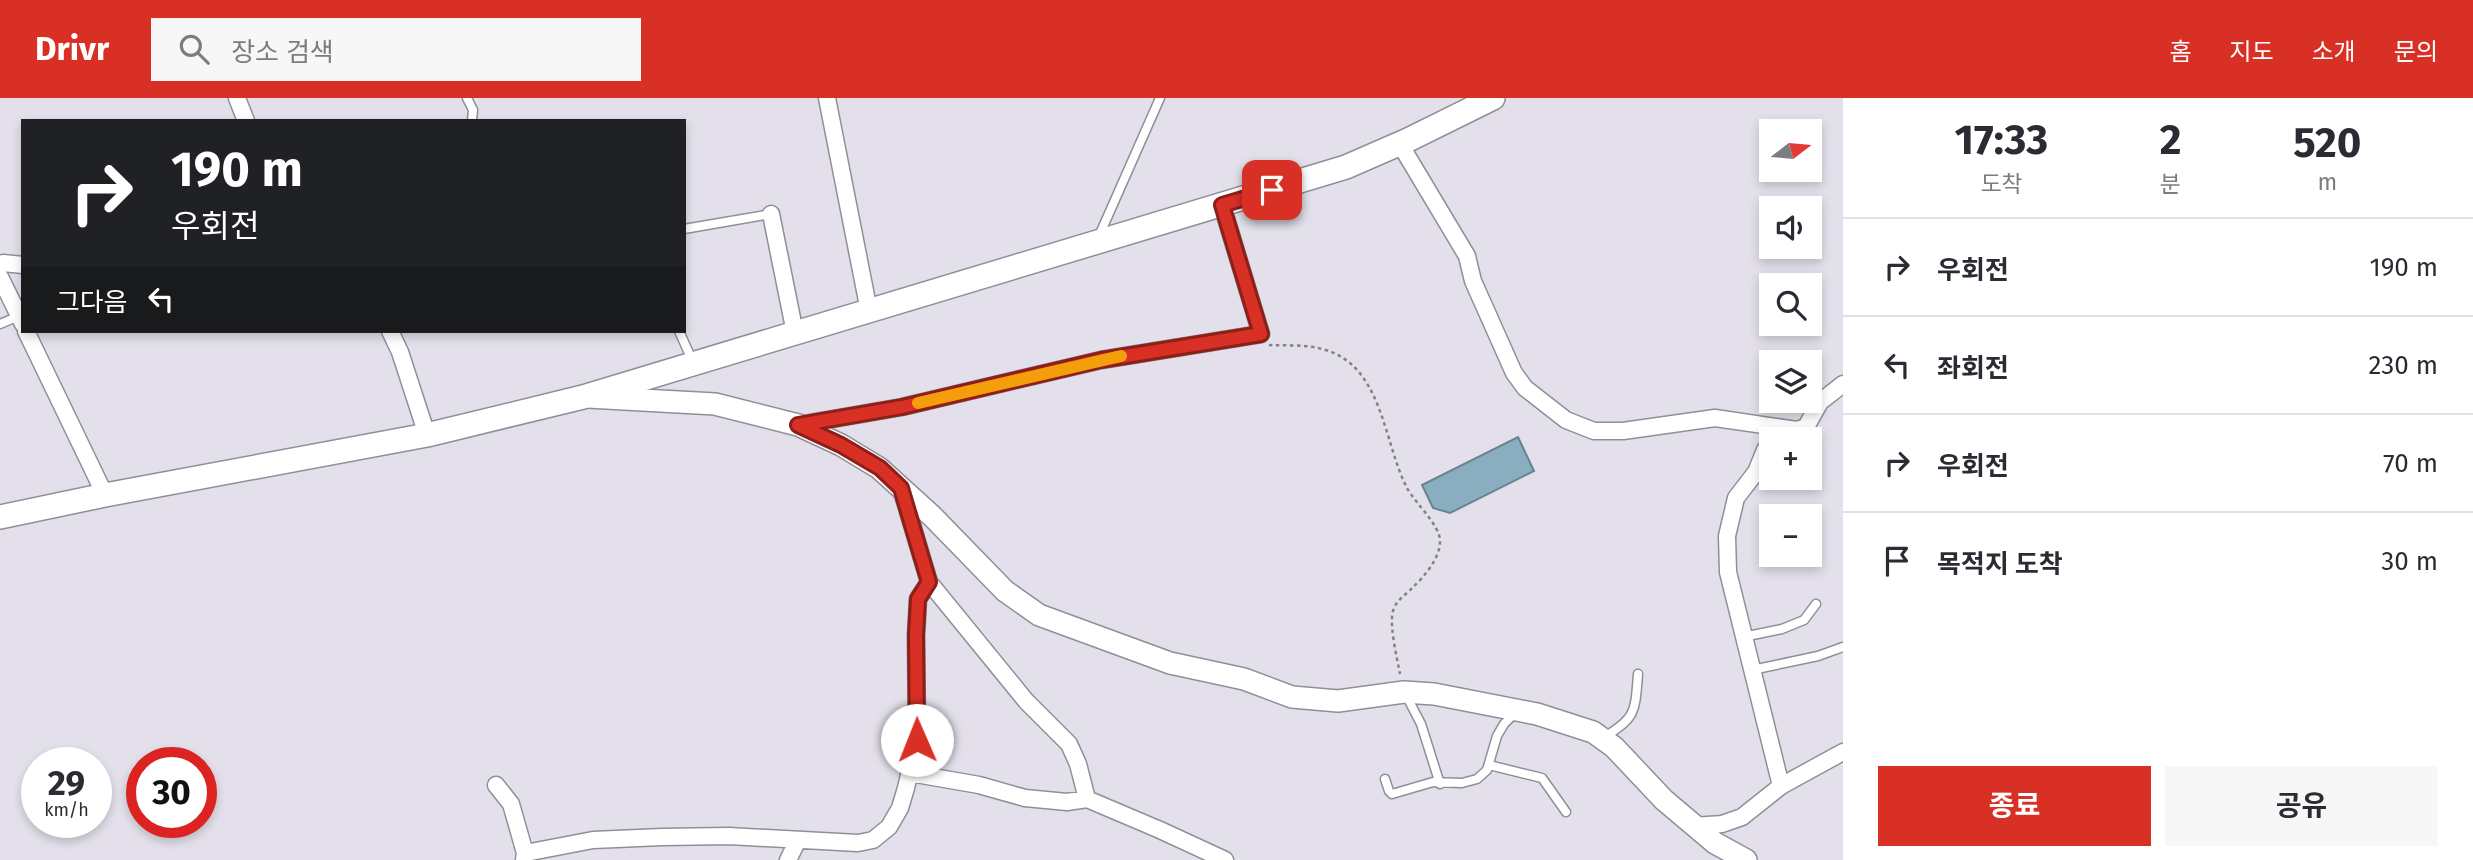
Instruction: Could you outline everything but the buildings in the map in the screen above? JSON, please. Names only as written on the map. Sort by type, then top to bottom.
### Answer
[{"type":"main road","points":[[0,517],[427,435],[583,397],[1346,167],[1400,144],[1493,98]]},
{"type":"street","points":[[237,98],[245,119]]},
{"type":"street","points":[[827,98],[869,311]]},
{"type":"street","points":[[1400,144],[1467,256],[1473,281],[1514,373],[1525,388],[1566,420],[1594,431],[1623,431],[1715,418],[1759,432]]},
{"type":"street","points":[[798,425],[902,407],[1101,360],[1261,334],[1222,205]]},
{"type":"street","points":[[771,214],[795,333]]},
{"type":"street","points":[[21,265],[2,270],[21,318]]},
{"type":"street","points":[[28,333],[105,495]]},
{"type":"street","points":[[391,333],[400,352],[427,435]]},
{"type":"street","points":[[1806,427],[1819,402],[1843,384]]},
{"type":"street","points":[[583,397],[715,404],[798,425],[841,445],[880,468],[1005,591],[1039,615],[1170,663],[1244,679],[1292,696],[1338,701],[1405,692],[1434,694],[1518,710],[1593,732],[1614,747],[1664,800],[1715,843],[1746,860]]},
{"type":"street","points":[[1759,465],[1736,498],[1727,536],[1728,572],[1781,786]]},
{"type":"street","points":[[901,488],[929,582],[1026,701],[1069,744],[1078,764],[1087,799]]},
{"type":"street","points":[[496,785],[511,804],[525,856],[593,839],[729,836],[858,843],[873,841],[889,827],[901,808],[910,773],[917,740],[918,599],[929,582]]},
{"type":"street","points":[[1695,826],[1723,824],[1742,817],[1781,786],[1843,752]]},
{"type":"street","points":[[910,773],[979,785],[1025,799],[1067,802],[1087,799],[1224,860]]},
{"type":"street","points":[[788,860],[798,840]]},
{"type":"lane","points":[[467,98],[473,110],[472,119]]},
{"type":"lane","points":[[1096,244],[1160,98]]},
{"type":"lane","points":[[686,229],[771,214]]},
{"type":"lane","points":[[0,324],[21,323]]},
{"type":"lane","points":[[680,333],[694,365]]},
{"type":"lane","points":[[1743,637],[1782,629],[1804,620],[1816,604]]},
{"type":"lane","points":[[1752,670],[1818,656],[1843,647]]},
{"type":"lane","points":[[1602,738],[1624,726],[1635,708],[1638,674]]},
{"type":"lane","points":[[1405,692],[1421,724],[1440,784]]},
{"type":"lane","points":[[1385,779],[1392,794],[1433,782],[1462,783],[1477,779],[1487,770],[1497,736],[1504,724],[1518,710]]},
{"type":"lane","points":[[1489,765],[1542,778],[1566,812]]},
{"type":"path","points":[[1261,334],[1267,344],[1323,349],[1349,362],[1363,375],[1406,487],[1436,527],[1441,541],[1437,556],[1415,586],[1395,604],[1391,614],[1400,678],[1405,692]]},
{"type":"water","points":[[1518,437],[1534,471],[1450,513],[1433,508],[1422,485]]},
{"type":"slow traffic","points":[[918,403],[1121,356]]},
{"type":"route","points":[[917,740],[918,599],[929,582],[901,488],[880,468],[841,445],[798,425],[902,407],[1101,360],[1261,334],[1222,205],[1272,190]]}]
